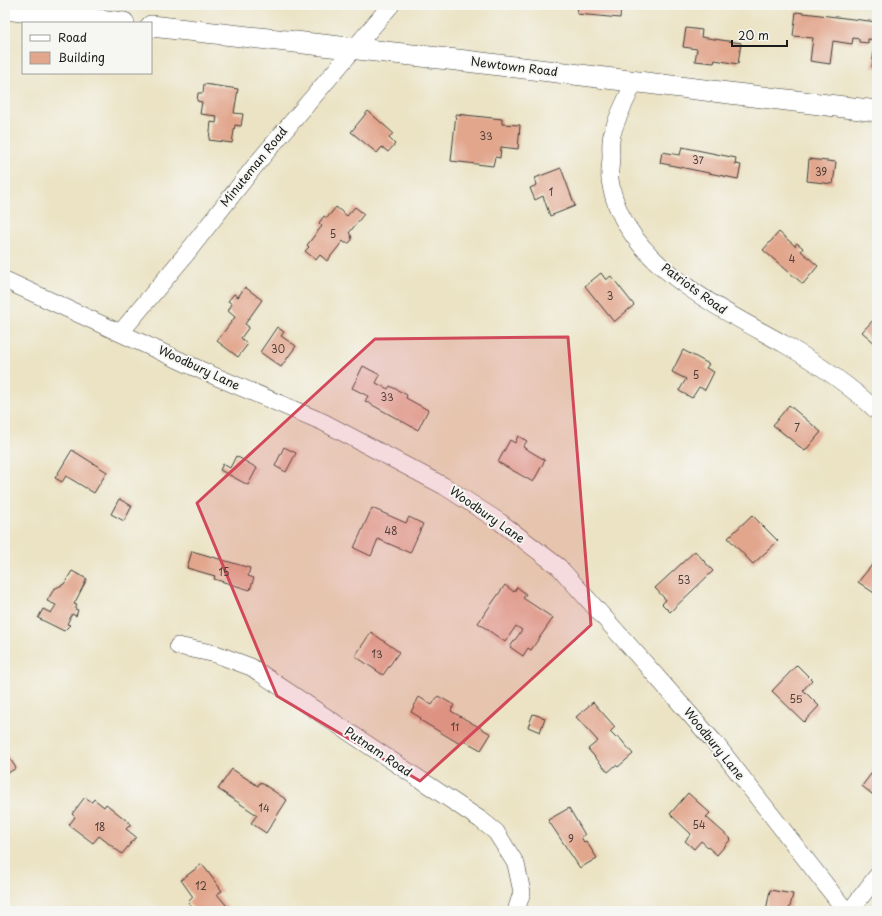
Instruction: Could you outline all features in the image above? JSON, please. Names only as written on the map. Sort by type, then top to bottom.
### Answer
[{"type":"street","name":"Minuteman Road","points":[[121,332],[186,254],[258,162],[391,5]]},
{"type":"street","points":[[5,9],[116,22]]},
{"type":"street","name":"Newtown Road","points":[[152,26],[877,111]]},
{"type":"street","name":"Patriots Road","points":[[634,82],[612,135],[610,180],[620,213],[634,237],[667,271],[734,318],[784,345],[816,365],[844,384],[877,411]]},
{"type":"street","name":"Woodbury Lane","points":[[5,280],[121,332],[205,372],[323,422],[444,486],[500,522],[559,567],[716,744],[846,911]]},
{"type":"street","name":"Putnam Road","points":[[178,646],[216,654],[251,667],[481,820],[496,832],[516,864],[522,892],[516,911]]},
{"type":"street","points":[[850,911],[877,876]]},
{"type":"highlighted area","points":[[568,337],[591,625],[420,781],[277,696],[197,503],[375,339]]},
{"type":"building","points":[[578,5],[621,5],[620,18],[577,14]]},
{"type":"building","points":[[796,12],[877,22],[876,40],[868,39],[868,43],[859,42],[859,39],[853,38],[852,44],[833,41],[830,64],[810,61],[813,38],[793,36]]},
{"type":"building","points":[[686,28],[702,30],[701,37],[741,43],[738,64],[715,60],[714,63],[695,61],[697,49],[683,47]]},
{"type":"building","points":[[875,43],[877,44],[877,68],[872,67]]},
{"type":"building","points":[[204,84],[238,89],[234,113],[243,114],[241,126],[235,125],[232,143],[209,140],[211,122],[216,123],[217,116],[200,114],[202,102],[197,101],[198,93],[203,93]]},
{"type":"building","points":[[368,111],[393,133],[389,138],[395,144],[388,152],[382,147],[377,153],[351,132]]},
{"type":"building","points":[[456,114],[502,119],[502,124],[520,125],[518,149],[501,147],[500,158],[495,157],[493,166],[451,161]]},
{"type":"building","points":[[682,147],[736,158],[735,164],[741,165],[738,179],[660,163],[662,152],[680,155]]},
{"type":"building","points":[[809,159],[836,162],[833,184],[807,181]]},
{"type":"building","points":[[561,168],[575,206],[550,216],[543,196],[535,200],[530,188],[537,185],[535,178]]},
{"type":"building","points":[[336,207],[347,216],[355,207],[364,214],[349,233],[352,240],[349,243],[345,243],[343,241],[327,261],[320,255],[316,260],[305,251],[309,247],[307,245],[322,226],[319,223],[324,216],[327,218]]},
{"type":"building","points":[[779,232],[795,246],[797,243],[803,248],[801,251],[818,266],[803,284],[763,250]]},
{"type":"building","points":[[601,273],[606,280],[611,276],[634,305],[614,322],[585,286]]},
{"type":"building","points":[[245,287],[262,300],[245,324],[249,327],[241,338],[248,344],[238,357],[217,341],[235,317],[228,311],[232,304],[228,301],[234,294],[238,297]]},
{"type":"building","points":[[877,316],[877,345],[862,332]]},
{"type":"building","points":[[277,327],[284,332],[281,336],[296,346],[281,367],[260,352]]},
{"type":"building","points":[[683,350],[709,364],[706,368],[714,372],[705,390],[699,387],[692,398],[679,391],[686,379],[672,372]]},
{"type":"building","points":[[363,366],[380,375],[376,383],[388,389],[390,386],[407,395],[406,398],[428,410],[418,430],[365,401],[368,396],[352,388]]},
{"type":"building","points":[[789,405],[821,432],[805,451],[773,425]]},
{"type":"building","points":[[518,436],[527,441],[523,447],[545,460],[533,482],[498,462],[510,440],[515,443]]},
{"type":"building","points":[[284,447],[296,453],[286,472],[275,466]]},
{"type":"building","points":[[72,450],[107,472],[94,493],[66,476],[62,482],[55,478]]},
{"type":"building","points":[[236,456],[257,468],[248,485],[220,470],[223,464],[230,468]]},
{"type":"building","points":[[119,499],[132,506],[124,521],[111,514]]},
{"type":"building","points":[[372,508],[406,523],[409,517],[423,524],[410,553],[378,539],[371,556],[354,548]]},
{"type":"building","points":[[752,515],[778,541],[753,564],[728,538]]},
{"type":"building","points":[[192,551],[250,568],[248,576],[254,578],[250,590],[214,579],[215,576],[187,568]]},
{"type":"building","points":[[695,551],[713,571],[670,612],[662,604],[666,600],[655,588]]},
{"type":"building","points":[[877,559],[877,595],[858,582]]},
{"type":"building","points":[[72,571],[87,579],[74,604],[77,605],[75,609],[78,610],[76,616],[72,614],[67,624],[70,625],[64,631],[38,618],[43,609],[51,613],[56,605],[47,601],[54,589],[64,584]]},
{"type":"building","points":[[505,585],[514,592],[517,587],[526,594],[523,598],[553,618],[531,650],[528,648],[523,656],[510,647],[522,630],[516,626],[505,642],[478,623]]},
{"type":"building","points":[[371,632],[399,652],[383,675],[355,656]]},
{"type":"building","points":[[797,665],[812,680],[803,690],[819,706],[804,722],[772,691]]},
{"type":"building","points":[[438,696],[454,705],[451,711],[491,734],[481,750],[463,740],[460,744],[420,720],[421,718],[411,712],[419,697],[432,705]]},
{"type":"building","points":[[593,702],[615,727],[610,732],[616,738],[618,736],[633,754],[618,767],[616,765],[608,772],[588,749],[598,741],[576,717]]},
{"type":"building","points":[[533,714],[545,718],[540,732],[528,727]]},
{"type":"building","points":[[5,751],[16,768],[5,775]]},
{"type":"building","points":[[877,761],[877,798],[862,786],[874,770],[872,769]]},
{"type":"building","points":[[232,769],[258,786],[260,782],[287,800],[266,833],[251,823],[257,815],[218,789]]},
{"type":"building","points":[[688,793],[710,813],[706,817],[731,839],[717,855],[701,841],[694,849],[685,841],[691,834],[670,814]]},
{"type":"building","points":[[85,797],[92,802],[94,799],[104,807],[106,804],[131,824],[126,829],[136,837],[122,854],[99,836],[93,843],[69,825],[75,817],[72,814]]},
{"type":"building","points":[[569,808],[585,835],[581,837],[584,842],[586,841],[597,858],[580,868],[548,820]]},
{"type":"building","points":[[202,864],[222,891],[217,894],[231,911],[203,911],[201,909],[195,911],[188,902],[193,897],[181,880]]},
{"type":"building","points":[[770,890],[793,894],[789,911],[766,911]]}]
